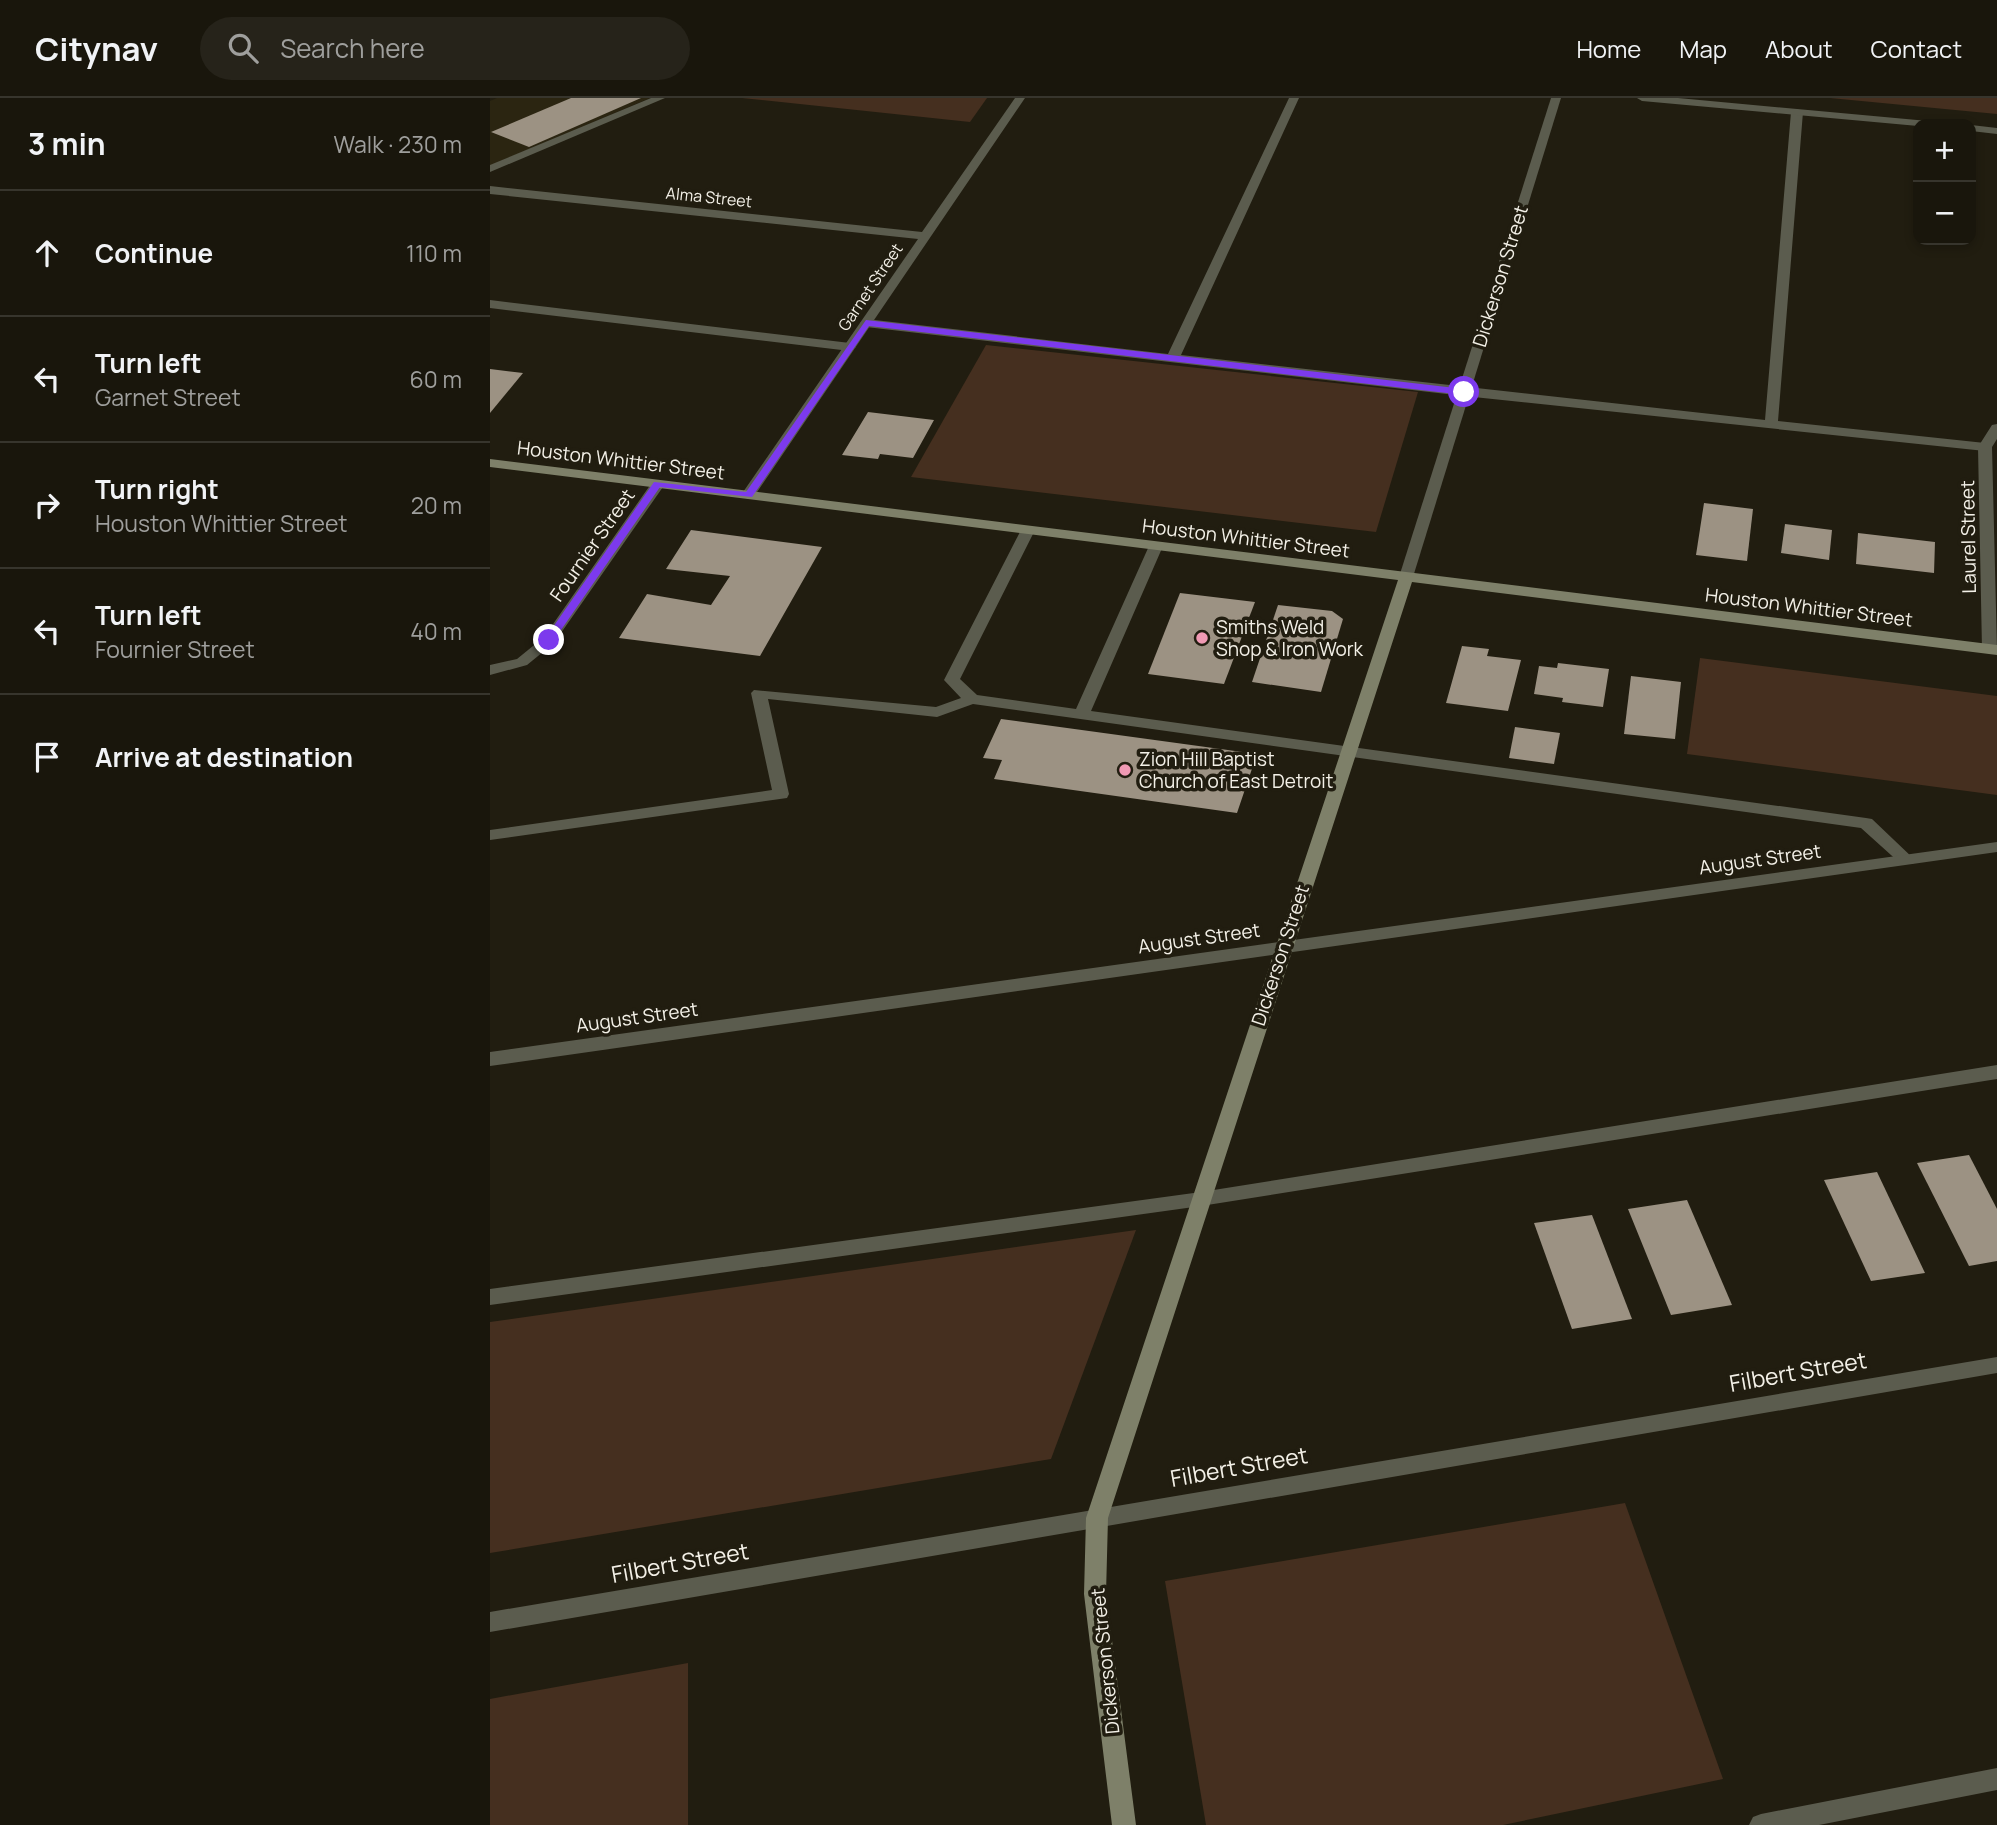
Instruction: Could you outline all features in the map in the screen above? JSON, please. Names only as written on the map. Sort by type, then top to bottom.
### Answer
[{"type":"street","points":[[490,169],[660,98]]},
{"type":"street","name":"Garnet Street","points":[[748,495],[1020,98]]},
{"type":"street","points":[[1173,358],[1294,98]]},
{"type":"street","name":"Dickerson Street","points":[[1124,1825],[1095,1594],[1097,1518],[1406,577],[1556,98]]},
{"type":"street","points":[[1643,98],[1913,123]]},
{"type":"street","points":[[1771,425],[1797,112]]},
{"type":"street","points":[[1976,129],[1997,131]]},
{"type":"street","name":"Alma Street","points":[[490,190],[926,236]]},
{"type":"street","points":[[490,304],[850,347]]},
{"type":"street","points":[[866,323],[1464,392],[1985,447],[1997,428]]},
{"type":"street","name":"Laurel Street","points":[[1985,447],[1991,484],[1993,650]]},
{"type":"street","name":"Houston Whittier Street","points":[[490,463],[1993,650]]},
{"type":"street","name":"Fournier Street","points":[[490,670],[522,662],[549,640],[658,484]]},
{"type":"street","points":[[972,698],[952,680],[1028,530]]},
{"type":"street","points":[[1081,715],[1156,546]]},
{"type":"street","points":[[490,835],[781,793],[759,693],[937,712],[972,698],[1866,823],[1907,860]]},
{"type":"street","name":"August Street","points":[[490,1059],[1997,848]]},
{"type":"street","points":[[490,1297],[1201,1199],[1997,1072]]},
{"type":"street","name":"Filbert Street","points":[[490,1622],[1997,1365]]},
{"type":"street","points":[[1761,1825],[1997,1779]]},
{"type":"shaded area","points":[[497,98],[650,98],[490,166],[490,101]]},
{"type":"shaded area","points":[[742,98],[987,98],[970,122]]},
{"type":"shaded area","points":[[1830,98],[1997,98],[1997,114]]},
{"type":"shaded area","points":[[986,345],[1418,392],[1376,532],[911,477]]},
{"type":"shaded area","points":[[1700,658],[1997,696],[1997,795],[1687,754]]},
{"type":"shaded area","points":[[1136,1230],[1051,1459],[490,1553],[490,1322]]},
{"type":"shaded area","points":[[1625,1503],[1723,1779],[1503,1825],[1206,1825],[1165,1581]]},
{"type":"shaded area","points":[[688,1663],[688,1825],[490,1825],[490,1699]]},
{"type":"building","points":[[571,98],[641,98],[529,147],[491,132]]},
{"type":"building","points":[[490,369],[523,373],[490,413]]},
{"type":"building","points":[[868,412],[934,420],[913,458],[880,454],[878,459],[842,455]]},
{"type":"building","points":[[1704,503],[1753,509],[1747,561],[1696,555]]},
{"type":"building","points":[[1785,524],[1832,530],[1829,560],[1781,553]]},
{"type":"building","points":[[691,530],[822,547],[760,656],[619,638],[647,594],[711,605],[730,576],[666,569]]},
{"type":"building","points":[[1858,533],[1935,542],[1934,573],[1856,564]]},
{"type":"building","name":"Smiths Weld Shop & Iron Work","points":[[1180,593],[1255,602],[1224,684],[1148,674]]},
{"type":"building","points":[[1278,605],[1332,611],[1343,619],[1321,692],[1252,682]]},
{"type":"building","points":[[1462,646],[1489,649],[1487,656],[1521,660],[1508,711],[1446,703]]},
{"type":"building","points":[[1558,663],[1609,669],[1603,707],[1562,702],[1563,698],[1534,694],[1539,666],[1557,668]]},
{"type":"building","points":[[1631,676],[1681,682],[1675,739],[1624,734]]},
{"type":"building","name":"Zion Hill Baptist Church of East Detroit","points":[[1001,719],[1257,754],[1237,813],[994,779],[1002,760],[983,758]]},
{"type":"building","points":[[1515,727],[1560,733],[1554,764],[1509,758]]},
{"type":"building","points":[[1969,1155],[1997,1209],[1997,1261],[1969,1266],[1917,1163]]},
{"type":"building","points":[[1877,1172],[1925,1273],[1871,1281],[1824,1180]]},
{"type":"building","points":[[1687,1200],[1732,1305],[1671,1315],[1628,1209]]},
{"type":"building","points":[[1592,1215],[1632,1319],[1572,1329],[1534,1223]]},
{"type":"place","name":"Smiths Weld Shop & Iron Work","points":[[1202,638]]},
{"type":"place","name":"Zion Hill Baptist Church of East Detroit","points":[[1125,770]]},
{"type":"route","points":[[549,640],[658,484],[748,495],[866,323],[1464,392]]}]
